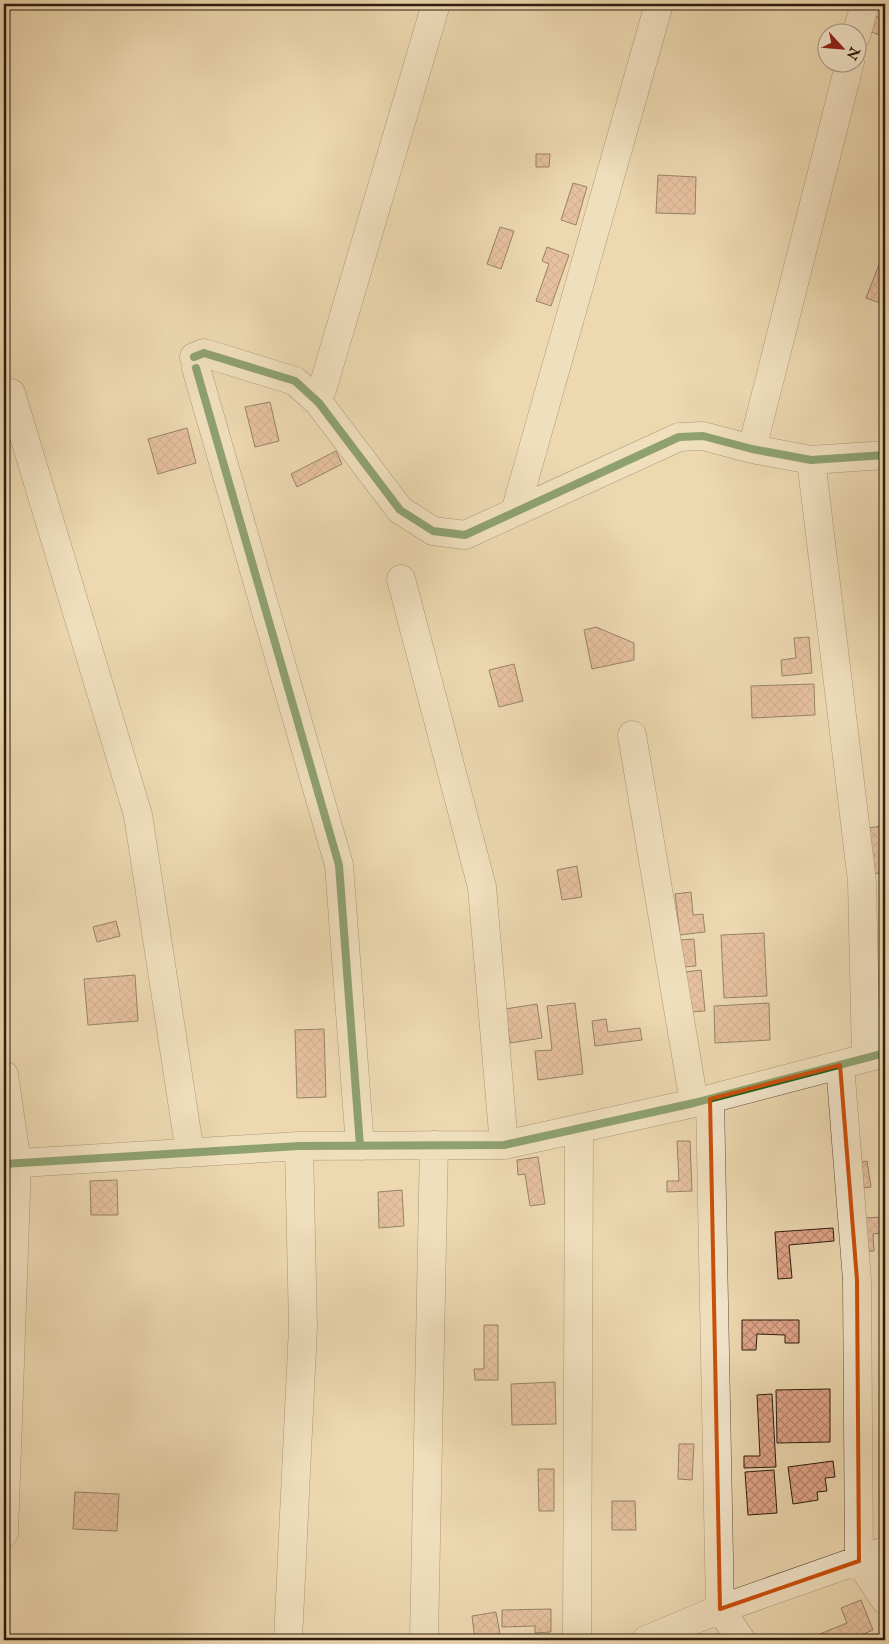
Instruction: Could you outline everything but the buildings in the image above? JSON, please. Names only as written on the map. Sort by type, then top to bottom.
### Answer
[{"type":"street","points":[[322,390],[436,4]]},
{"type":"street","points":[[515,512],[659,4]]},
{"type":"street","points":[[860,22],[865,4]]},
{"type":"street","points":[[752,449],[847,72]]},
{"type":"street","points":[[360,1146],[339,865],[195,362],[204,353],[295,381],[319,403],[400,510],[433,531],[465,535],[679,438],[704,436],[752,449],[811,460],[885,455]]},
{"type":"street","points":[[11,393],[138,815],[190,1153]]},
{"type":"street","points":[[11,1164],[299,1146],[504,1145],[702,1101],[876,1056],[862,881],[811,460]]},
{"type":"street","points":[[401,579],[482,887],[504,1145]]},
{"type":"street","points":[[632,735],[702,1101],[720,1609],[741,1640]]},
{"type":"street","points":[[840,1065],[857,1280],[859,1561],[885,1600]]},
{"type":"street","points":[[4,1076],[11,1164],[4,1533]]},
{"type":"street","points":[[577,1640],[579,1129]]},
{"type":"street","points":[[424,1640],[434,1145]]},
{"type":"street","points":[[288,1640],[303,1326],[299,1146]]},
{"type":"street","points":[[646,1640],[720,1609],[885,1551]]},
{"type":"highlighted area","points":[[840,1065],[857,1280],[859,1561],[720,1609],[710,1099]]},
{"type":"cycle path","points":[[194,357],[204,353],[295,381],[319,403],[400,510],[433,531],[465,535],[679,437],[703,436],[752,449],[811,460],[885,455]]},
{"type":"cycle path","points":[[196,368],[339,865],[360,1146]]},
{"type":"cycle path","points":[[4,1164],[299,1146],[504,1145],[694,1103],[885,1053]]}]
